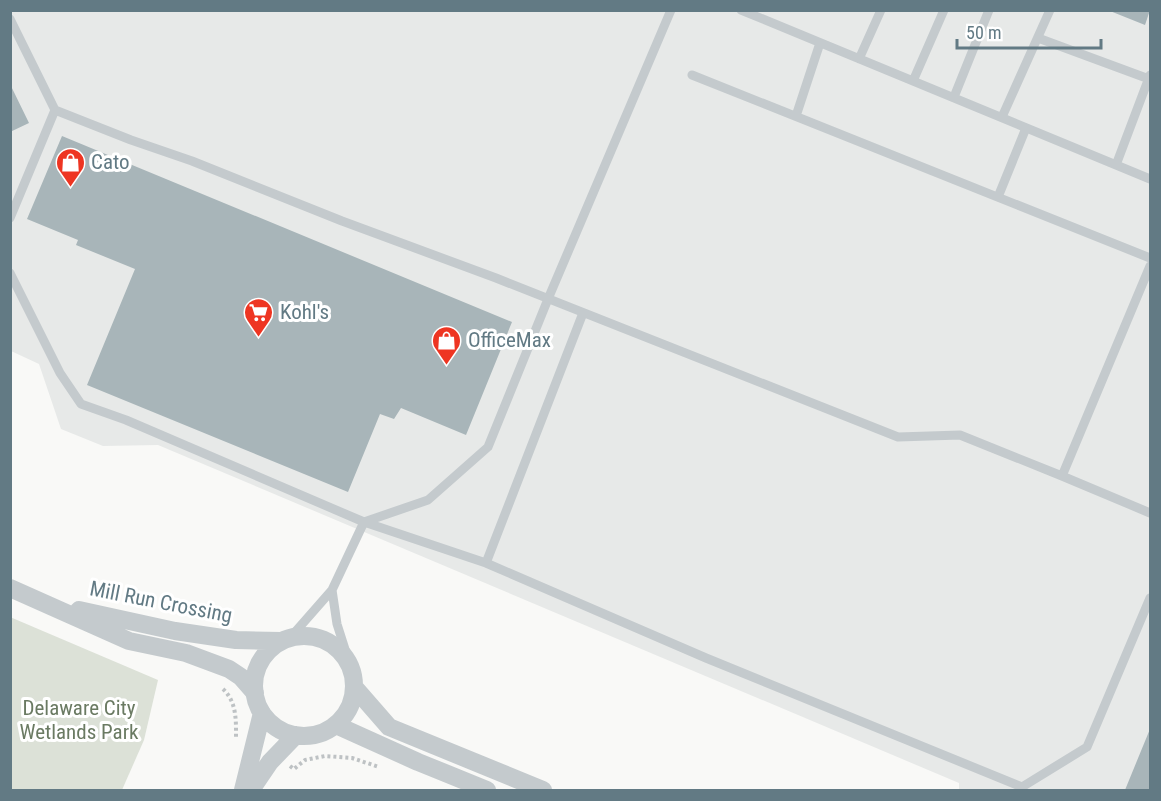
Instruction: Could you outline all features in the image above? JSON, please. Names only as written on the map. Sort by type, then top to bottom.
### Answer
[{"type":"street","name":"Mill Run Crossing","points":[[10,588],[129,642],[186,653],[229,669],[241,677],[255,693]]},
{"type":"street","name":"Mill Run Crossing","points":[[33,598],[176,631],[236,640],[285,640]]},
{"type":"street","points":[[302,635],[322,639],[340,650],[351,668],[355,688],[349,709],[336,725],[317,734],[296,735],[277,728],[262,713],[255,693],[255,672],[265,654],[285,640],[302,635]]},
{"type":"street","points":[[355,688],[389,728],[543,790]]},
{"type":"street","points":[[243,790],[262,713]]},
{"type":"street","points":[[336,725],[487,790]]},
{"type":"street","points":[[251,790],[270,762],[296,735]]},
{"type":"lane","points":[[285,640],[332,590],[364,522],[428,500],[488,447],[548,298],[671,10]]},
{"type":"lane","points":[[741,10],[1150,179]]},
{"type":"lane","points":[[859,59],[881,10]]},
{"type":"lane","points":[[913,81],[944,10]]},
{"type":"lane","points":[[954,98],[989,10]]},
{"type":"lane","points":[[1002,117],[1050,10]]},
{"type":"lane","points":[[10,19],[55,110],[548,298],[898,437],[960,435],[1150,513]]},
{"type":"lane","points":[[1038,38],[1150,77],[1116,165]]},
{"type":"lane","points":[[796,116],[820,44]]},
{"type":"lane","points":[[692,75],[1150,258]]},
{"type":"lane","points":[[10,218],[55,110]]},
{"type":"lane","points":[[998,197],[1026,128]]},
{"type":"lane","points":[[1062,476],[1150,266]]},
{"type":"lane","points":[[10,273],[60,373],[81,404],[126,420],[364,522],[486,563],[706,658],[1021,789],[1087,747],[1150,598]]},
{"type":"lane","points":[[486,563],[583,313]]},
{"type":"lane","points":[[332,590],[338,624],[351,668]]},
{"type":"path","points":[[221,687],[229,694],[236,713],[236,742],[254,746]]},
{"type":"path","points":[[276,756],[294,769],[305,760],[325,756],[352,758],[383,768]]},
{"type":"shaded area","points":[[11,11],[1150,11],[1150,790],[959,790],[959,783],[158,445],[103,446],[61,429],[39,364],[11,351]]},
{"type":"green space","name":"Delaware City Wetlands Park","points":[[10,617],[158,680],[144,740],[122,790],[11,790]]},
{"type":"building","points":[[1110,10],[1150,10],[1145,25],[1110,11]]},
{"type":"building","points":[[10,84],[29,123],[10,132]]},
{"type":"building","name":"Kohl's","points":[[62,136],[512,322],[466,435],[401,408],[394,419],[380,414],[348,492],[87,385],[135,269],[76,245],[78,240],[27,219]]},
{"type":"building","points":[[1150,729],[1150,790],[1125,790]]},
{"type":"place","name":"Cato","points":[[70,188]]},
{"type":"place","name":"Kohl's","points":[[259,338]]},
{"type":"place","name":"OfficeMax","points":[[447,366]]}]
